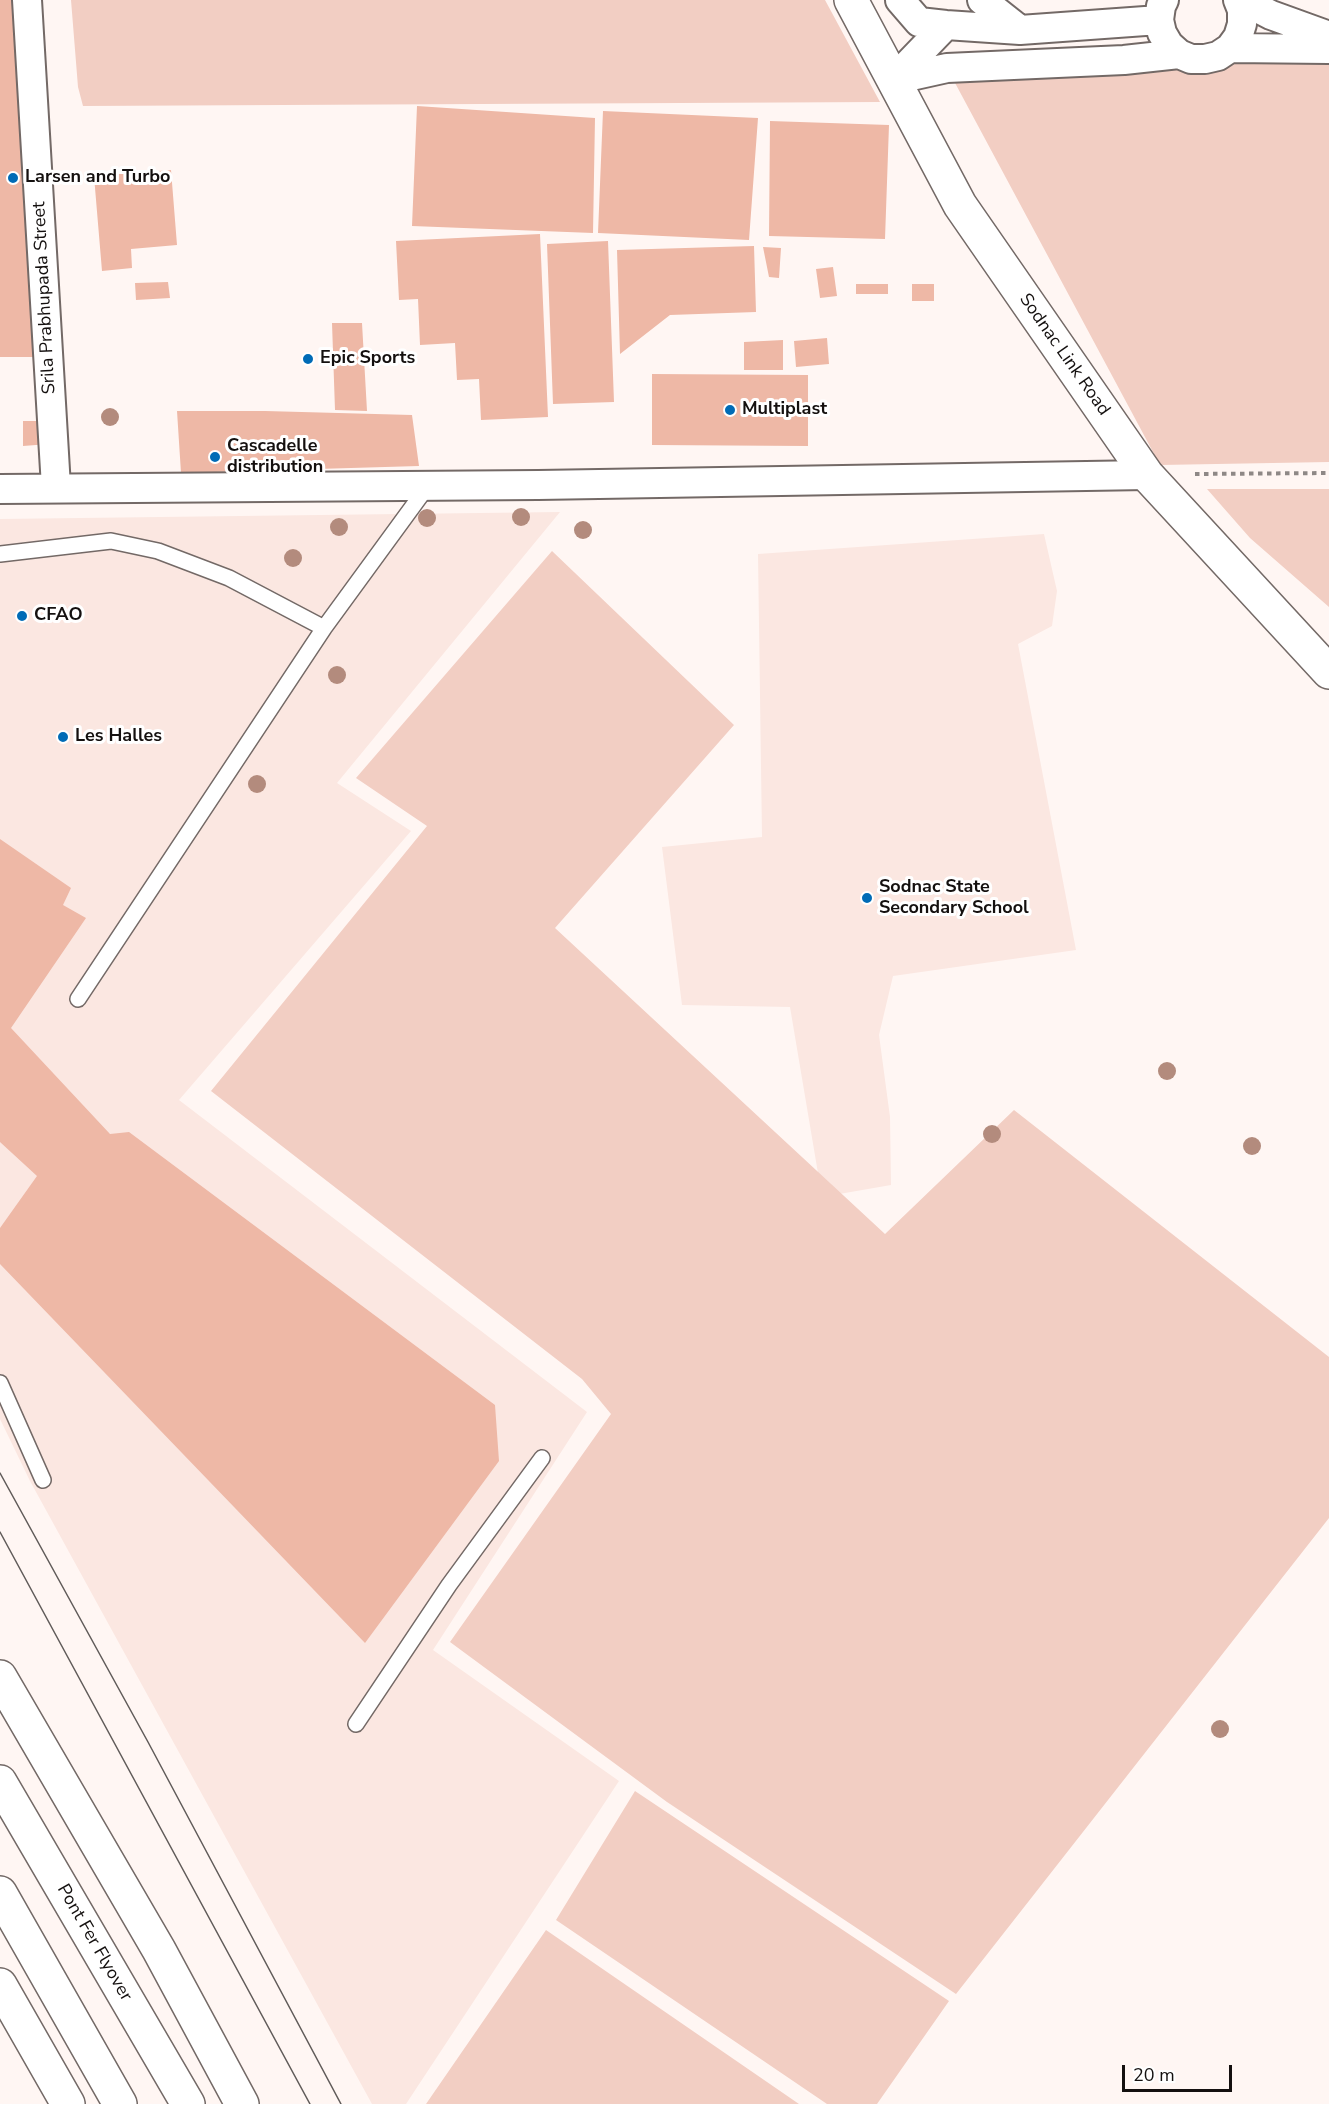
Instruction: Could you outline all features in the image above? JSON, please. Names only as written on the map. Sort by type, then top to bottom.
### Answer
[{"type":"main road","name":"Sodnac Link Road","points":[[851,0],[960,205],[1147,475],[1329,672]]},
{"type":"main road","points":[[0,1677],[159,1950],[242,2104]]},
{"type":"main road","name":"Pont Fer Flyover","points":[[0,1782],[188,2104]]},
{"type":"main road","points":[[0,1893],[120,2104]]},
{"type":"main road","points":[[0,1985],[68,2104]]},
{"type":"street","name":"Srila Prabhupada Street","points":[[27,0],[56,487]]},
{"type":"street","points":[[900,0],[919,22],[1020,30],[1162,10],[1162,33],[1169,45],[1179,54],[1191,59],[1218,56],[1230,48],[1238,37],[1242,24],[1240,0]]},
{"type":"street","points":[[982,0],[1020,30]]},
{"type":"street","points":[[1240,0],[1271,15],[1329,36]]},
{"type":"street","points":[[892,80],[946,25]]},
{"type":"street","points":[[1230,48],[1329,49]]},
{"type":"street","points":[[892,80],[947,68],[1124,60],[1179,54]]},
{"type":"street","points":[[0,489],[427,487],[1147,475]]},
{"type":"lane","points":[[78,999],[324,628],[427,487]]},
{"type":"lane","points":[[0,554],[111,541],[158,551],[229,578],[324,628]]},
{"type":"lane","points":[[0,1383],[43,1480]]},
{"type":"lane","points":[[356,1724],[449,1586],[543,1458]]},
{"type":"path","points":[[1147,475],[1329,473]]},
{"type":"shaded area","points":[[71,0],[825,0],[880,102],[83,106],[78,87]]},
{"type":"shaded area","points":[[1329,59],[1329,462],[1160,465],[947,68]]},
{"type":"shaded area","points":[[1207,489],[1329,489],[1329,607],[1250,538]]},
{"type":"shaded area","points":[[560,512],[337,783],[411,831],[179,1100],[587,1412],[433,1650],[619,1781],[406,2104],[372,2104],[30,1481],[0,1419],[0,519]]},
{"type":"shaded area","name":"Sodnac State Secondary School","points":[[1044,534],[1057,591],[1052,626],[1018,644],[1076,950],[893,976],[879,1035],[890,1117],[891,1185],[822,1197],[790,1007],[682,1005],[662,847],[762,837],[758,554]]},
{"type":"shaded area","points":[[552,551],[734,725],[555,928],[885,1234],[1014,1110],[1329,1357],[1329,1518],[956,1994],[667,1802],[450,1642],[611,1414],[582,1379],[211,1091],[427,826],[356,778]]},
{"type":"shaded area","points":[[635,1791],[949,2001],[877,2104],[827,2104],[556,1920]]},
{"type":"shaded area","points":[[546,1930],[799,2104],[426,2104]]},
{"type":"building","name":"Larsen and Turbo","points":[[0,0],[19,0],[35,357],[0,357]]},
{"type":"building","points":[[417,106],[595,118],[593,233],[412,226]]},
{"type":"building","points":[[603,111],[758,118],[749,240],[598,233]]},
{"type":"building","points":[[770,121],[889,125],[885,239],[769,236]]},
{"type":"building","points":[[171,170],[177,245],[131,249],[132,268],[102,271],[94,176]]},
{"type":"building","points":[[540,234],[548,417],[481,420],[479,379],[457,380],[455,343],[420,345],[418,299],[399,300],[396,241]]},
{"type":"building","points":[[608,241],[614,402],[553,404],[547,244]]},
{"type":"building","points":[[754,246],[756,312],[670,315],[620,354],[617,250]]},
{"type":"building","points":[[763,247],[781,248],[779,278],[769,277]]},
{"type":"building","points":[[833,267],[837,296],[820,298],[816,269]]},
{"type":"building","points":[[168,282],[170,298],[136,300],[135,283]]},
{"type":"building","points":[[856,284],[888,284],[888,294],[856,294]]},
{"type":"building","points":[[912,284],[934,284],[934,301],[912,301]]},
{"type":"building","points":[[332,323],[362,323],[367,411],[335,410]]},
{"type":"building","points":[[827,338],[829,364],[796,367],[794,341]]},
{"type":"building","points":[[783,340],[783,370],[744,370],[744,342]]},
{"type":"building","name":"Multiplast","points":[[652,374],[808,375],[808,446],[652,445]]},
{"type":"building","points":[[177,411],[412,415],[419,466],[181,473]]},
{"type":"building","points":[[23,421],[49,421],[49,444],[23,446]]},
{"type":"building","points":[[0,839],[71,888],[63,905],[86,918],[11,1028],[110,1134],[129,1132],[495,1405],[499,1461],[365,1643],[0,1264],[0,1228],[37,1176],[0,1142]]},
{"type":"tram line","points":[[0,1473],[148,1742],[341,2104]]},
{"type":"tram line","points":[[0,1532],[310,2104]]},
{"type":"place","name":"Larsen and Turbo","points":[[13,178]]},
{"type":"place","name":"Epic Sports","points":[[308,359]]},
{"type":"place","name":"Multiplast","points":[[730,410]]},
{"type":"place","name":"Cascadelle distribution","points":[[215,457]]},
{"type":"place","name":"CFAO","points":[[22,616]]},
{"type":"place","name":"Les Halles","points":[[63,737]]},
{"type":"place","name":"Sodnac State Secondary School","points":[[867,898]]}]
